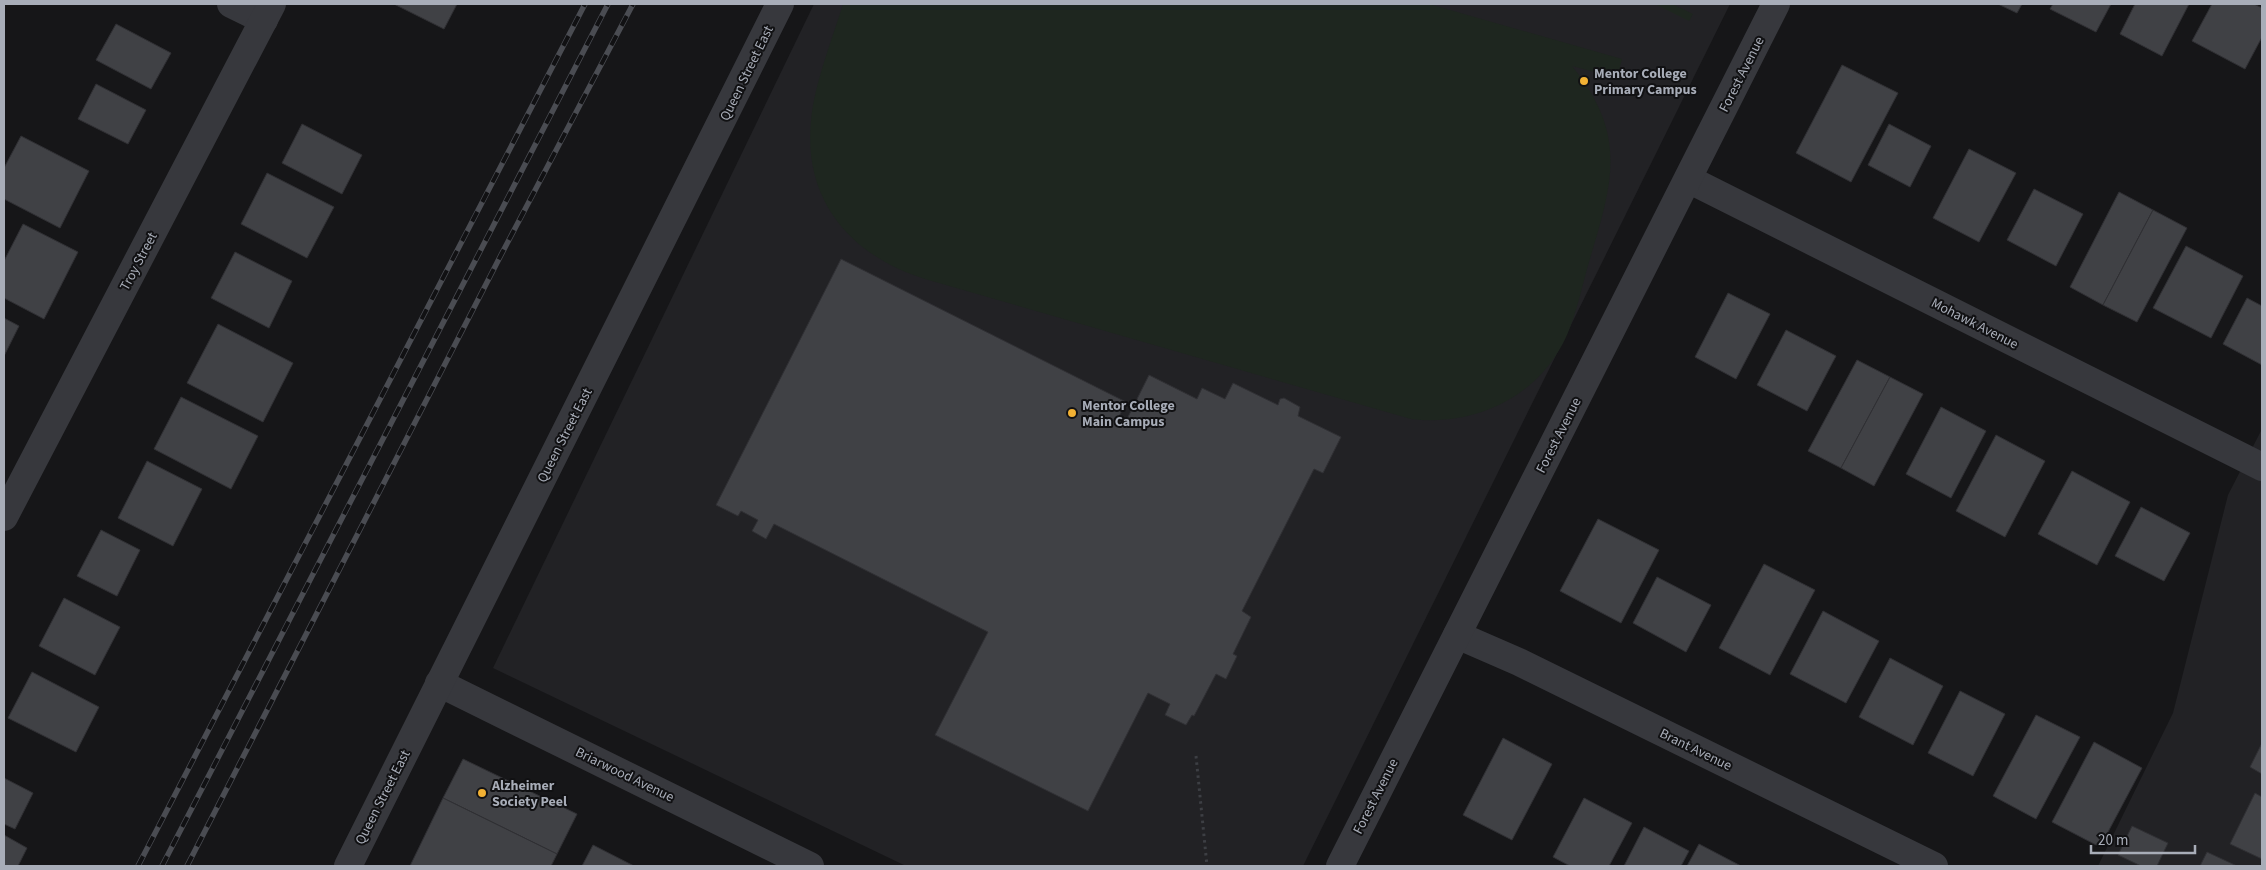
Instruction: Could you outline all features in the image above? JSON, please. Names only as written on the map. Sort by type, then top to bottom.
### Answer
[{"type":"street","points":[[231,4],[268,12]]},
{"type":"street","name":"Queen Street East","points":[[348,866],[780,4]]},
{"type":"street","name":"Forest Avenue","points":[[1340,866],[1776,4]]},
{"type":"street","name":"Troy Street","points":[[4,518],[268,12]]},
{"type":"street","name":"Mohawk Avenue","points":[[1688,179],[2262,467]]},
{"type":"street","name":"Brant Avenue","points":[[1457,635],[1519,662],[1934,866]]},
{"type":"street","name":"Briarwood Avenue","points":[[439,683],[810,866]]},
{"type":"path","points":[[1196,756],[1207,866]]},
{"type":"shaded area","name":"Mentor College Main Campus","points":[[814,4],[1730,4],[1303,866],[906,866],[493,668]]},
{"type":"shaded area","points":[[843,4],[1429,4],[1622,59],[1617,78],[1572,66],[1590,91],[1602,115],[1608,138],[1610,161],[1609,184],[1604,208],[1577,308],[1567,335],[1555,356],[1540,375],[1523,390],[1503,403],[1482,412],[1459,418],[1411,419],[925,279],[899,269],[875,256],[855,240],[838,222],[824,201],[815,177],[811,150],[813,107]]},
{"type":"shaded area","points":[[1655,4],[1672,4],[1693,14],[1689,21]]},
{"type":"shaded area","points":[[2262,429],[2262,866],[2098,866],[2173,713],[2228,495]]},
{"type":"building","points":[[394,4],[457,4],[444,29]]},
{"type":"building","points":[[1998,4],[2022,4],[2017,13]]},
{"type":"building","points":[[2053,4],[2111,4],[2096,32],[2050,9]]},
{"type":"building","points":[[2135,4],[2189,4],[2162,56],[2120,34]]},
{"type":"building","points":[[2212,4],[2254,4],[2262,8],[2262,37],[2245,69],[2192,41]]},
{"type":"building","points":[[116,24],[171,53],[151,89],[96,60]]},
{"type":"building","points":[[1842,65],[1898,93],[1851,182],[1796,153]]},
{"type":"building","points":[[96,84],[146,110],[128,144],[78,119]]},
{"type":"building","points":[[302,124],[362,155],[342,194],[282,163]]},
{"type":"building","points":[[1889,124],[1931,146],[1910,187],[1868,165]]},
{"type":"building","points":[[21,136],[89,171],[60,228],[4,199],[4,168]]},
{"type":"building","points":[[1969,149],[2016,173],[1979,242],[1933,218]]},
{"type":"building","points":[[267,173],[334,207],[307,258],[241,224]]},
{"type":"building","points":[[2034,189],[2083,214],[2056,266],[2007,240]]},
{"type":"building","points":[[2119,192],[2153,210],[2103,305],[2070,287]]},
{"type":"building","points":[[2153,210],[2187,228],[2137,322],[2103,305]]},
{"type":"building","points":[[23,224],[78,252],[44,319],[4,298],[4,261]]},
{"type":"building","points":[[2186,246],[2243,276],[2211,338],[2153,308]]},
{"type":"building","points":[[235,252],[292,281],[269,328],[211,298]]},
{"type":"building","points":[[841,259],[1126,402],[1117,421],[1124,425],[1149,375],[1197,399],[1202,388],[1225,399],[1233,383],[1278,405],[1280,399],[1284,398],[1300,407],[1298,416],[1341,437],[1323,473],[1314,469],[1242,611],[1251,617],[1233,654],[1237,656],[1226,679],[1216,674],[1194,716],[1192,715],[1186,725],[1165,715],[1170,704],[1148,693],[1088,811],[935,735],[988,632],[774,524],[766,539],[752,531],[758,520],[741,511],[738,516],[716,505]]},
{"type":"building","points":[[1728,293],[1770,314],[1736,379],[1695,357]]},
{"type":"building","points":[[2247,298],[2262,306],[2262,365],[2223,344]]},
{"type":"building","points":[[4,318],[19,326],[4,356]]},
{"type":"building","points":[[218,324],[293,363],[263,422],[187,383]]},
{"type":"building","points":[[1786,330],[1836,356],[1807,411],[1757,385]]},
{"type":"building","points":[[1857,360],[1890,377],[1841,468],[1808,451]]},
{"type":"building","points":[[1890,377],[1923,394],[1874,486],[1841,468]]},
{"type":"building","points":[[181,397],[258,436],[231,489],[154,449]]},
{"type":"building","points":[[1941,407],[1986,431],[1951,498],[1906,474]]},
{"type":"building","points":[[1996,435],[2045,461],[2005,537],[1956,511]]},
{"type":"building","points":[[147,461],[202,489],[173,546],[118,518]]},
{"type":"building","points":[[2072,471],[2130,502],[2097,565],[2038,534]]},
{"type":"building","points":[[2141,507],[2190,533],[2164,581],[2115,556]]},
{"type":"building","points":[[1598,519],[1659,550],[1621,623],[1560,591]]},
{"type":"building","points":[[101,530],[140,550],[117,596],[77,576]]},
{"type":"building","points":[[1764,564],[1815,590],[1770,675],[1719,648]]},
{"type":"building","points":[[1657,577],[1711,605],[1686,652],[1633,623]]},
{"type":"building","points":[[64,598],[120,627],[95,675],[39,646]]},
{"type":"building","points":[[1823,611],[1879,641],[1846,703],[1790,674]]},
{"type":"building","points":[[1890,658],[1943,686],[1913,745],[1859,717]]},
{"type":"building","points":[[32,672],[99,707],[76,752],[8,718]]},
{"type":"building","points":[[1960,691],[2005,714],[1973,776],[1928,753]]},
{"type":"building","points":[[2036,715],[2080,737],[2036,819],[1993,796]]},
{"type":"building","points":[[1503,738],[1552,764],[1512,840],[1463,815]]},
{"type":"building","points":[[2094,742],[2142,768],[2100,847],[2052,822]]},
{"type":"building","points":[[2262,743],[2262,774],[2250,767]]},
{"type":"building","points":[[463,759],[577,814],[557,854],[443,798]]},
{"type":"building","points":[[4,778],[33,793],[15,829],[4,824]]},
{"type":"building","points":[[2255,793],[2262,797],[2262,859],[2230,844]]},
{"type":"building","points":[[443,798],[557,854],[551,866],[410,866]]},
{"type":"building","points":[[1584,798],[1632,823],[1609,866],[1570,866],[1553,857]]},
{"type":"building","points":[[2132,826],[2168,843],[2157,866],[2141,866],[2118,855]]},
{"type":"building","points":[[1644,827],[1689,851],[1681,866],[1624,866]]},
{"type":"building","points":[[4,835],[27,848],[18,866],[4,866]]},
{"type":"building","points":[[1699,844],[1741,866],[1687,866]]},
{"type":"building","points":[[593,845],[634,866],[582,866]]},
{"type":"building","points":[[2207,852],[2237,866],[2200,866]]},
{"type":"railway","points":[[138,866],[585,4]]},
{"type":"railway","points":[[162,866],[608,4]]},
{"type":"railway","points":[[187,866],[501,255],[633,4]]},
{"type":"place","name":"Mentor College Primary Campus","points":[[1584,81]]},
{"type":"place","name":"Mentor College Main Campus","points":[[1072,413]]},
{"type":"place","name":"Alzheimer Society Peel","points":[[482,793]]}]
